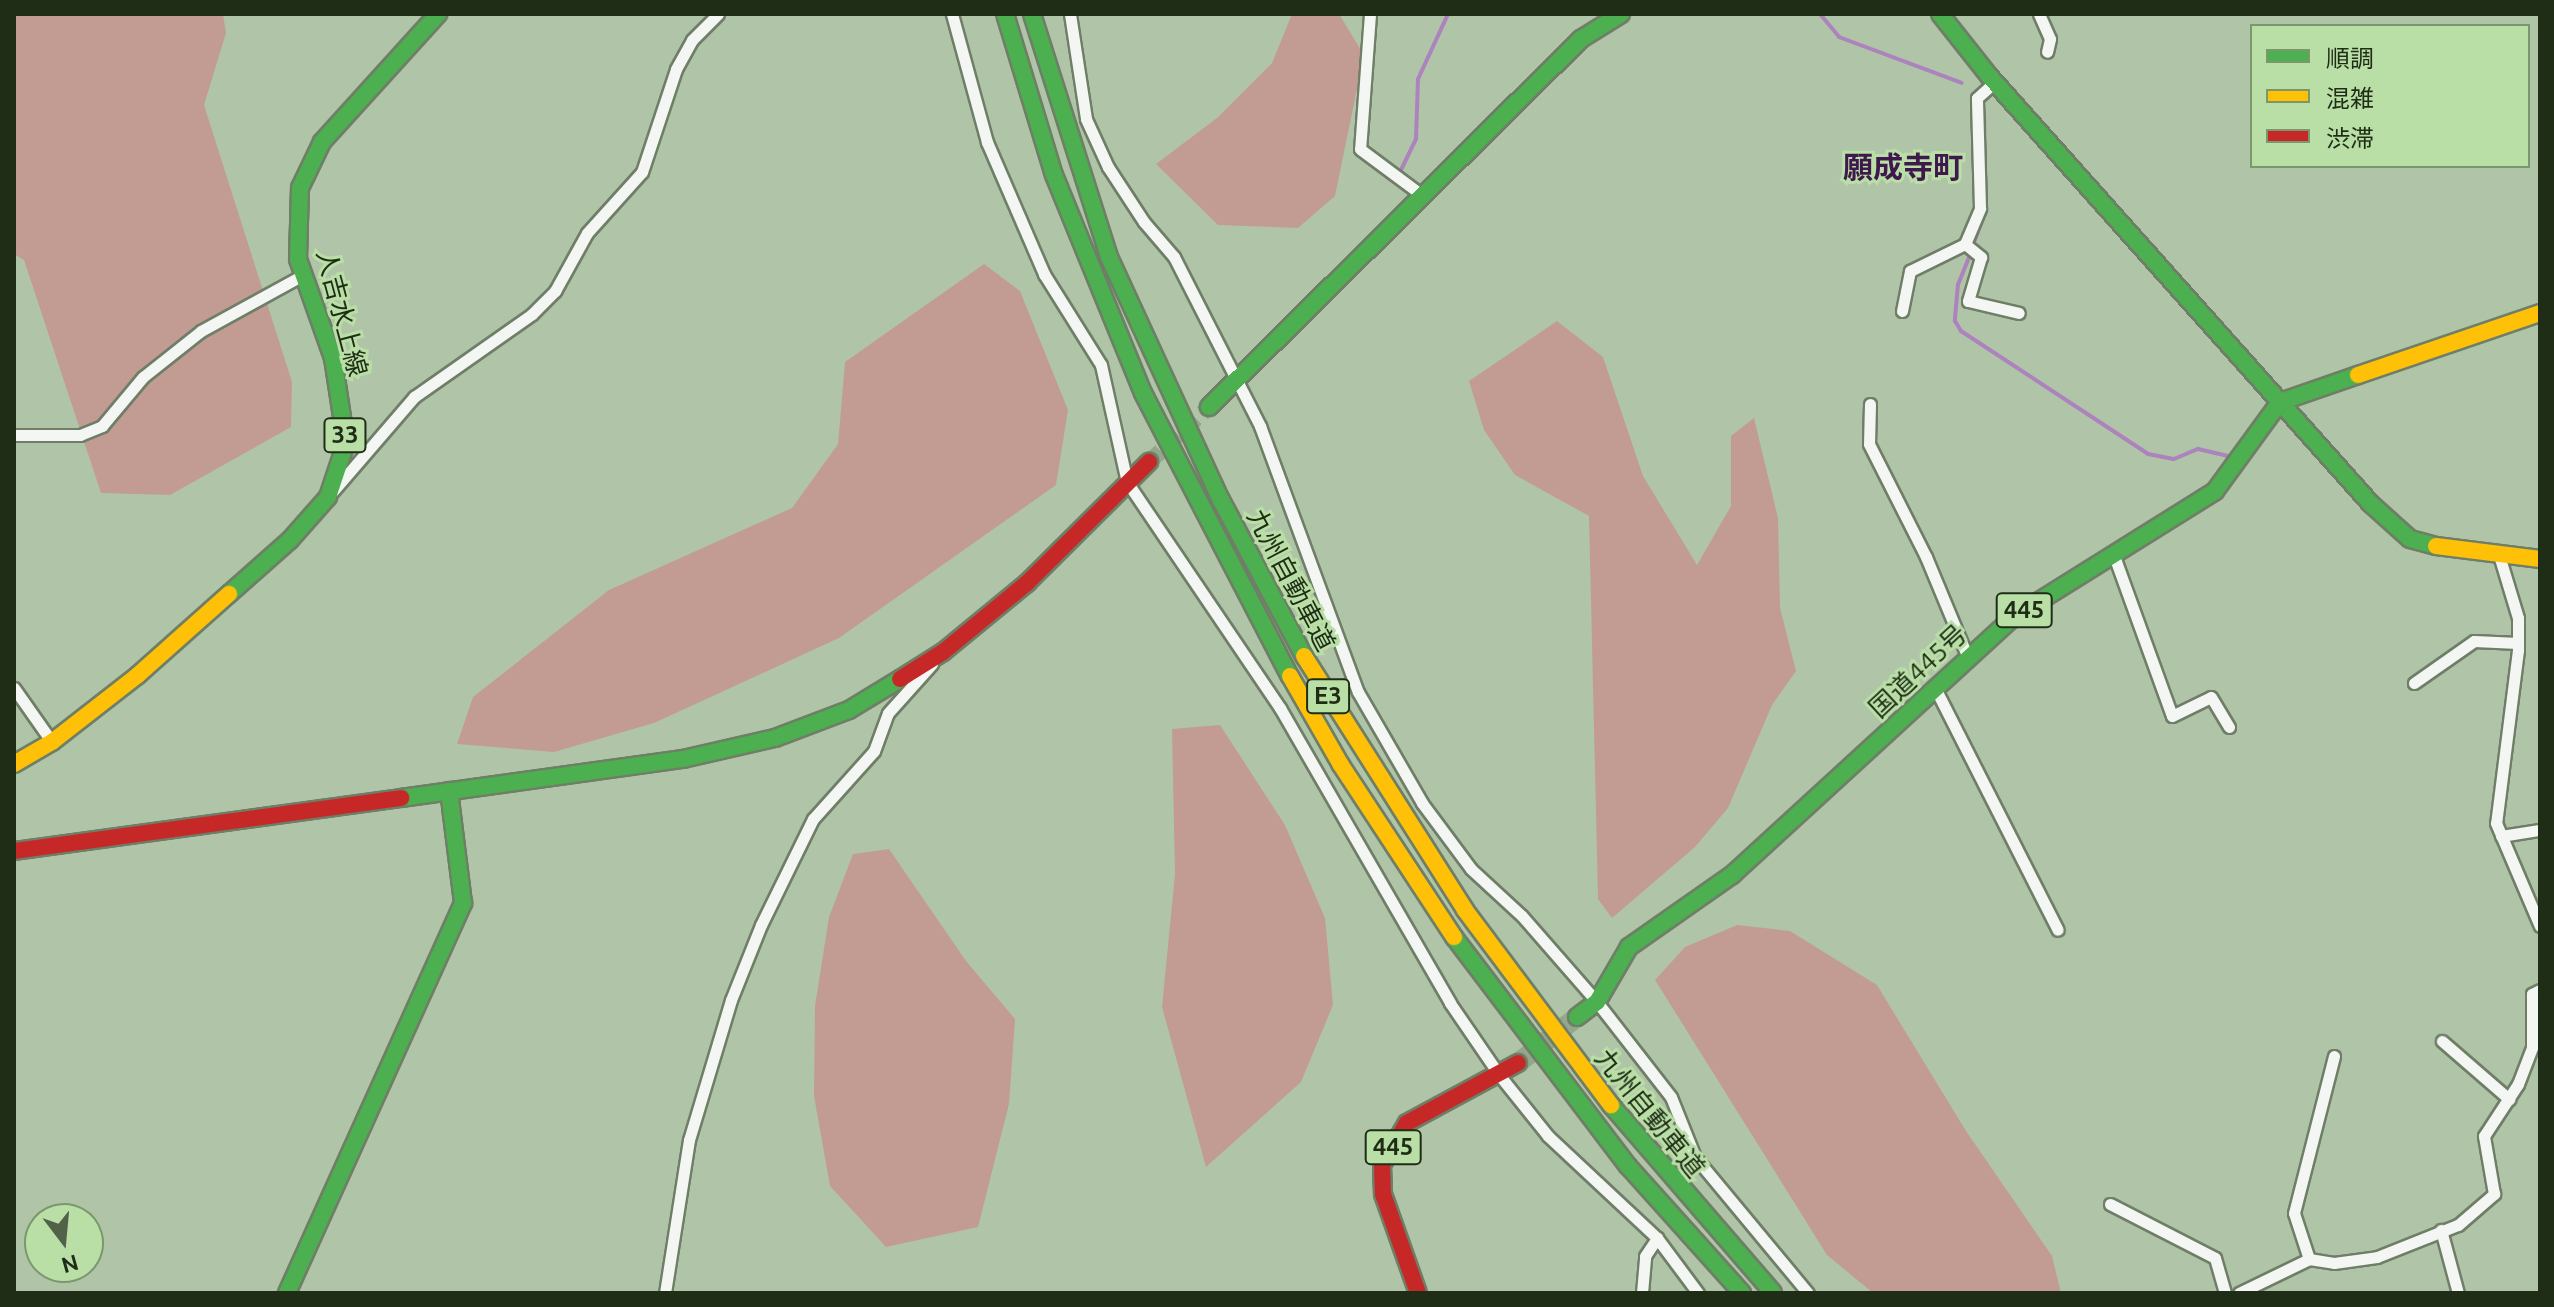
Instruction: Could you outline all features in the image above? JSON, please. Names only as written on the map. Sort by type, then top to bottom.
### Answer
[{"type":"main road","name":"人吉水上線","points":[[14,764],[52,742],[138,675],[267,561],[328,497],[346,443],[333,358],[298,259],[300,188],[322,142],[438,14]]},
{"type":"main road","name":"九州自動車道","points":[[1005,14],[1064,204],[1143,393],[1259,622],[1326,739],[1462,949],[1628,1166],[1742,1293]]},
{"type":"main road","name":"九州自動車道","points":[[1032,14],[1109,257],[1221,500],[1279,613],[1361,752],[1465,910],[1592,1083],[1773,1293]]},
{"type":"main road","points":[[1209,407],[1581,39],[1621,14]]},
{"type":"main road","points":[[1940,14],[1995,82],[2280,402],[2410,539],[2540,559]]},
{"type":"main road","points":[[2280,402],[2540,313]]},
{"type":"main road","name":"国道445号","points":[[1577,1017],[1597,1002],[1629,947],[1732,875],[2012,618],[2215,491],[2280,402]]},
{"type":"main road","points":[[14,851],[683,759],[775,738],[849,710],[943,652],[1027,583],[1149,462]]},
{"type":"main road","points":[[287,1293],[463,903],[463,871],[449,791]]},
{"type":"main road","name":"445","points":[[1418,1293],[1415,1274],[1383,1194],[1382,1165],[1407,1123],[1500,1076],[1518,1063]]},
{"type":"street","points":[[328,497],[414,397],[532,314],[555,291],[587,233],[642,172],[676,69],[692,40],[718,14]]},
{"type":"street","points":[[952,14],[987,142],[1044,274],[1101,365],[1127,482],[1280,708],[1450,1003],[1500,1076],[1548,1136],[1657,1238],[1698,1293]]},
{"type":"street","points":[[1070,14],[1086,119],[1103,155],[1144,222],[1174,257],[1237,382],[1265,439],[1339,652],[1422,803],[1471,869],[1522,916],[1597,1002],[1671,1097],[1695,1157],[1808,1293]]},
{"type":"street","points":[[1370,14],[1360,149],[1423,196]]},
{"type":"street","points":[[2039,14],[2050,39],[2047,52]]},
{"type":"street","points":[[1902,311],[1910,271],[1965,244],[1980,208],[1977,98],[1995,82]]},
{"type":"street","points":[[1965,244],[1981,257],[1968,301],[2019,313]]},
{"type":"street","points":[[14,435],[80,435],[102,426],[143,377],[201,331],[303,275]]},
{"type":"street","points":[[1870,404],[1869,444],[1926,557],[1968,658]]},
{"type":"street","points":[[2113,553],[2172,716],[2211,697],[2229,727]]},
{"type":"street","points":[[2499,555],[2518,618],[2518,643],[2496,823],[2540,926]]},
{"type":"street","points":[[2414,683],[2474,641],[2518,643]]},
{"type":"street","points":[[665,1293],[689,1140],[731,1000],[761,925],[813,819],[874,751],[888,713],[943,652]]},
{"type":"street","points":[[14,688],[52,742]]},
{"type":"street","points":[[1935,688],[2058,930]]},
{"type":"street","points":[[2501,836],[2540,830]]},
{"type":"street","points":[[2239,1293],[2309,1259],[2334,1263],[2377,1257],[2458,1225],[2494,1194],[2484,1136],[2509,1099],[2532,1047],[2532,994],[2540,990]]},
{"type":"street","points":[[2442,1041],[2509,1099]]},
{"type":"street","points":[[2309,1259],[2294,1213],[2334,1056]]},
{"type":"street","points":[[2110,1204],[2215,1258],[2225,1293]]},
{"type":"street","points":[[2441,1230],[2458,1293]]},
{"type":"street","points":[[1642,1293],[1645,1256],[1657,1238]]},
{"type":"shaded area","points":[[14,14],[223,14],[226,33],[204,105],[292,382],[291,427],[170,495],[101,493],[24,260],[14,254]]},
{"type":"shaded area","points":[[1292,14],[1339,14],[1364,55],[1335,196],[1298,228],[1218,225],[1156,164],[1217,118],[1272,63]]},
{"type":"shaded area","points":[[984,264],[1020,291],[1068,410],[1056,485],[839,638],[654,723],[554,752],[457,744],[473,697],[609,590],[792,508],[838,444],[845,362]]},
{"type":"shaded area","points":[[1557,321],[1603,357],[1643,476],[1697,565],[1731,506],[1731,436],[1754,418],[1778,518],[1780,608],[1796,671],[1772,705],[1728,808],[1695,847],[1612,918],[1598,899],[1589,516],[1515,475],[1484,430],[1469,381]]},
{"type":"shaded area","points":[[1220,725],[1285,825],[1325,918],[1333,1005],[1301,1082],[1206,1167],[1162,1007],[1175,874],[1172,729]]},
{"type":"shaded area","points":[[889,849],[966,961],[1015,1019],[1009,1104],[978,1227],[886,1247],[830,1186],[814,1096],[815,1006],[829,917],[853,854]]},
{"type":"shaded area","points":[[1737,925],[1790,931],[1877,985],[1966,1131],[2052,1256],[2061,1293],[1873,1293],[1827,1255],[1655,980],[1685,947]]},
{"type":"waterway","points":[[1400,172],[1416,139],[1418,79],[1448,14]]},
{"type":"waterway","points":[[1820,14],[1839,37],[1962,83]]},
{"type":"waterway","points":[[1973,245],[1986,209],[1984,111]]},
{"type":"waterway","points":[[1970,255],[1958,284],[1955,321],[1961,331],[2148,454],[2174,459],[2198,449],[2229,456]]},
{"type":"tunnel","points":[[1149,462],[1209,407]]},
{"type":"tunnel","points":[[1518,1063],[1577,1017]]},
{"type":"traffic: fast","points":[[229,594],[290,540],[328,497],[346,443],[333,358],[298,259],[300,188],[322,142],[438,14]]},
{"type":"traffic: fast","points":[[1005,14],[1054,175],[1143,393],[1290,676]]},
{"type":"traffic: fast","points":[[1032,14],[1109,257],[1221,500],[1304,656]]},
{"type":"traffic: fast","points":[[1209,407],[1581,39],[1621,14]]},
{"type":"traffic: fast","points":[[1940,14],[1990,77],[2371,504],[2410,539],[2436,546]]},
{"type":"traffic: fast","points":[[1577,1017],[1597,1002],[1629,947],[1732,875],[2012,618],[2215,491],[2280,402],[2358,375]]},
{"type":"traffic: fast","points":[[401,798],[683,759],[775,738],[849,710],[900,679]]},
{"type":"traffic: fast","points":[[287,1293],[463,903],[449,791]]},
{"type":"traffic: fast","points":[[1454,937],[1628,1166],[1742,1293]]},
{"type":"traffic: fast","points":[[1611,1105],[1773,1293]]},
{"type":"traffic: slow","points":[[2358,375],[2540,313]]},
{"type":"traffic: slow","points":[[2436,546],[2540,559]]},
{"type":"traffic: slow","points":[[14,764],[52,742],[138,675],[229,594]]},
{"type":"traffic: slow","points":[[1304,656],[1465,910],[1611,1105]]},
{"type":"traffic: slow","points":[[1290,676],[1341,765],[1454,937]]},
{"type":"traffic: jam","points":[[900,679],[943,652],[1027,583],[1149,462]]},
{"type":"traffic: jam","points":[[14,851],[401,798]]},
{"type":"traffic: jam","points":[[1418,1293],[1383,1194],[1382,1165],[1407,1123],[1518,1063]]},
{"type":"district","name":"願成寺町","points":[[1903,167]]}]
